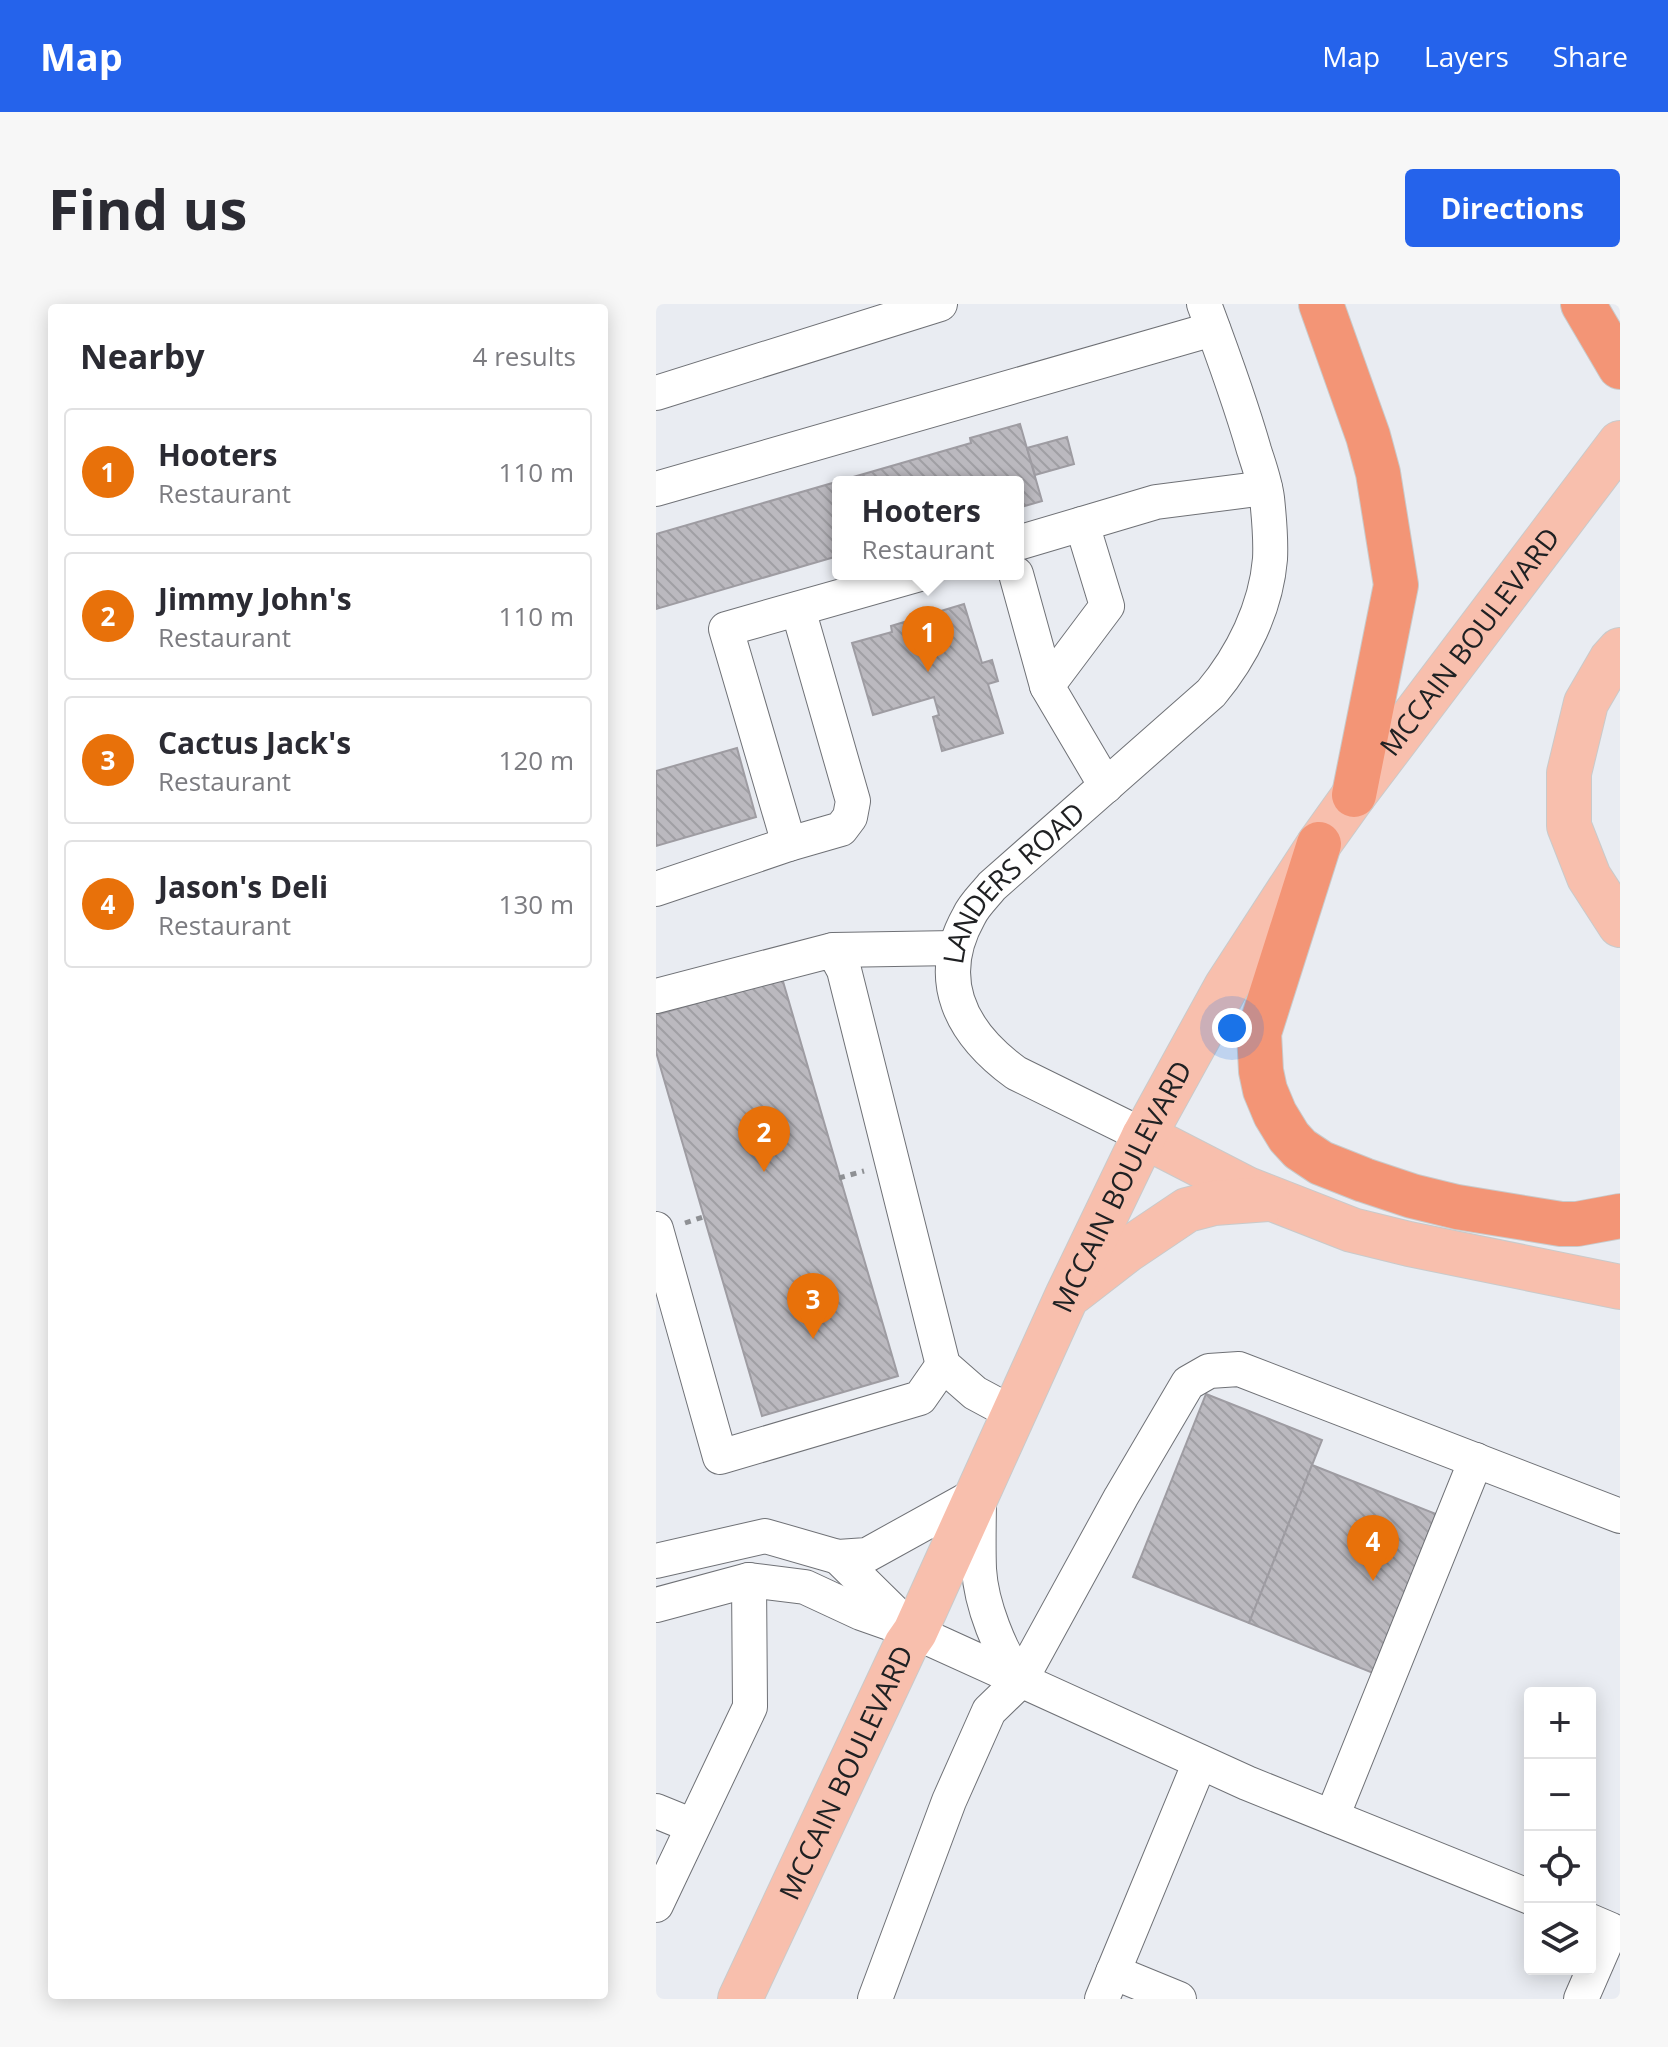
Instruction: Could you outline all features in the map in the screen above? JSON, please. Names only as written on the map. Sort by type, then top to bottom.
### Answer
[{"type":"highway","points":[[1321,304],[1378,473],[1396,585],[1354,795]]},
{"type":"highway","points":[[1583,304],[1620,367]]},
{"type":"highway","points":[[1319,844],[1259,1033],[1265,1090],[1289,1137],[1321,1163],[1400,1192],[1457,1207],[1561,1224],[1620,1216]]},
{"type":"main road","name":"MCCAIN BOULEVARD","points":[[746,1993],[906,1645],[915,1632],[1067,1296],[1144,1136],[1226,987],[1354,795],[1620,443]]},
{"type":"main road","points":[[1620,650],[1586,703],[1569,773],[1569,826],[1589,877],[1620,925]]},
{"type":"main road","name":"LANDERS ROAD","points":[[1144,1136],[1247,1189],[1352,1230],[1620,1287]]},
{"type":"main road","points":[[1067,1296],[1187,1210],[1214,1203],[1273,1199]]},
{"type":"street","points":[[656,393],[940,304]]},
{"type":"street","points":[[656,489],[1209,317]]},
{"type":"street","name":"LANDERS ROAD","points":[[1144,1136],[1016,1073],[989,1051],[961,1013],[954,985],[955,948],[969,914],[992,886],[1211,693],[1240,653],[1258,613],[1270,558],[1267,495],[1247,424],[1209,317]]},
{"type":"street","points":[[1024,541],[1156,502],[1265,488]]},
{"type":"street","points":[[1047,686],[1107,606],[1082,524]]},
{"type":"street","points":[[789,844],[726,629],[899,580]]},
{"type":"street","points":[[1018,580],[1047,686],[1106,786]]},
{"type":"street","points":[[656,889],[841,829],[850,817],[853,801],[798,609]]},
{"type":"street","points":[[656,996],[833,950],[955,948]]},
{"type":"street","points":[[833,950],[844,970],[943,1365],[975,1393],[1014,1414]]},
{"type":"street","points":[[656,1229],[720,1457],[920,1398],[943,1365]]},
{"type":"street","points":[[875,1999],[949,1801],[989,1711],[1020,1681],[1188,1383],[1209,1371],[1239,1369],[1620,1516]]},
{"type":"street","points":[[1332,1817],[1476,1460]]},
{"type":"street","points":[[656,1561],[765,1536],[838,1557],[867,1555],[979,1493],[979,1572],[987,1610],[1020,1681]]},
{"type":"street","points":[[838,1557],[915,1632]]},
{"type":"street","points":[[656,1605],[749,1580],[805,1587],[861,1613],[915,1632],[1200,1762],[1524,1895]]},
{"type":"street","points":[[656,1905],[750,1707],[749,1580]]},
{"type":"street","points":[[1179,1999],[1107,1985],[1200,1762]]},
{"type":"street","points":[[656,1811],[693,1826]]},
{"type":"street","points":[[1581,1999],[1607,1920]]},
{"type":"building","points":[[1020,424],[1042,501],[1024,506],[1024,476],[857,476],[971,443],[970,438]]},
{"type":"building","points":[[1067,437],[1074,464],[1035,475],[1027,448]]},
{"type":"building","points":[[832,483],[832,558],[656,609],[656,534]]},
{"type":"building","points":[[964,604],[982,663],[992,660],[998,681],[988,684],[1003,733],[942,751],[933,717],[939,715],[934,697],[873,715],[852,643],[892,632],[891,626]]},
{"type":"building","points":[[737,748],[756,817],[656,846],[656,771]]},
{"type":"building","points":[[782,978],[898,1376],[762,1416],[656,1052],[656,1015]]},
{"type":"building","points":[[1206,1394],[1322,1440],[1249,1623],[1133,1577]]},
{"type":"building","points":[[1312,1465],[1436,1514],[1373,1673],[1249,1623]]},
{"type":"place","name":"Hooters","points":[[928,672]]},
{"type":"place","name":"Jimmy John's","points":[[764,1172]]},
{"type":"place","name":"Cactus Jack's","points":[[813,1339]]},
{"type":"place","name":"Jason's Deli","points":[[1373,1581]]}]
